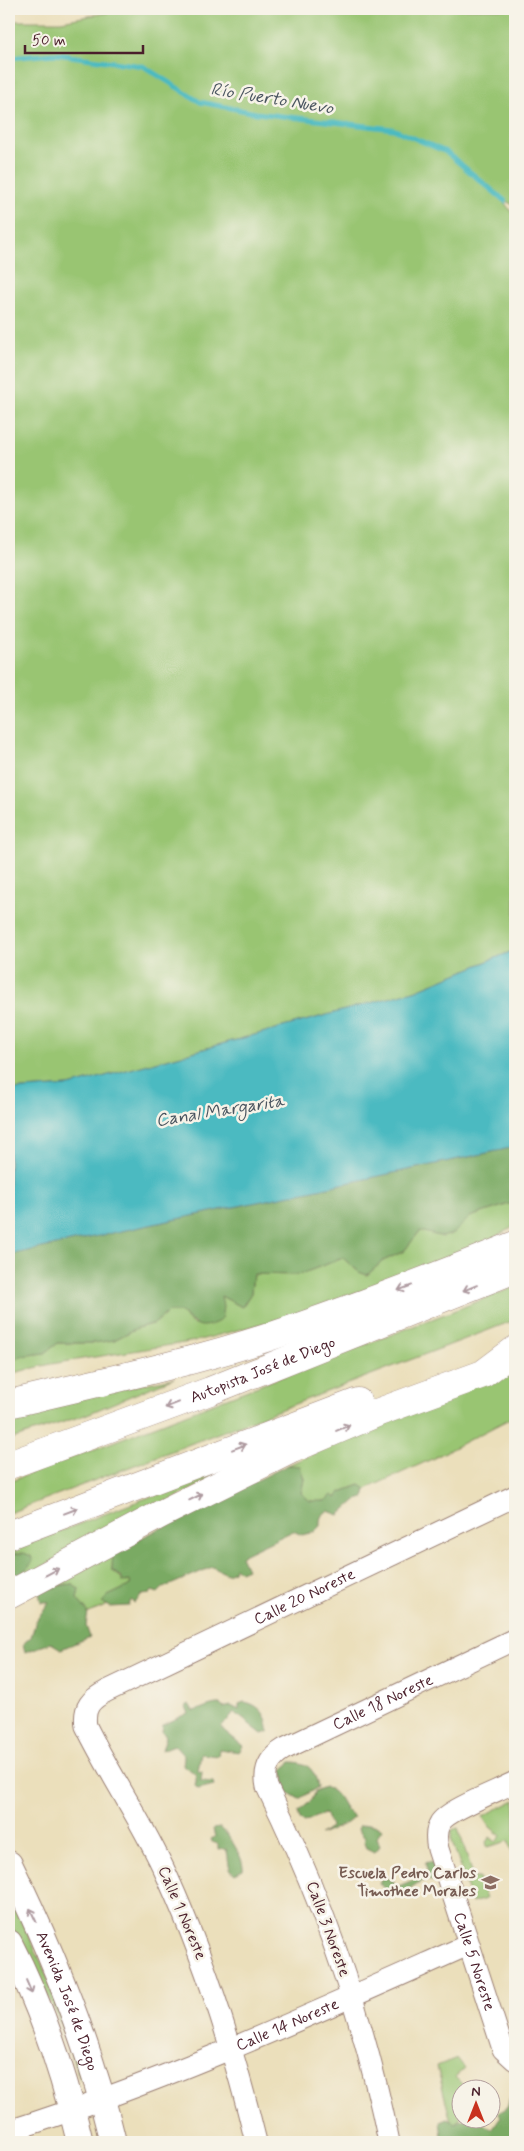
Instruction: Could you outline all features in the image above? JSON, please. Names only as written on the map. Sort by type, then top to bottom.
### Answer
[{"type":"highway","points":[[9,1404],[179,1363],[265,1338],[515,1245]]},
{"type":"highway","name":"Autopista José de Diego","points":[[9,1465],[210,1391],[515,1270]]},
{"type":"highway","points":[[9,1387],[268,1329],[309,1323]]},
{"type":"highway","points":[[9,1535],[515,1344]]},
{"type":"highway","points":[[9,1595],[163,1513],[292,1450],[379,1412],[483,1374],[515,1350]]},
{"type":"main road","name":"Avenida José de Diego","points":[[9,1864],[57,1966],[90,2055],[113,2142]]},
{"type":"main road","name":"Avenida José de Diego","points":[[9,1942],[45,2027],[80,2142]]},
{"type":"street","name":"Calle 20 Noreste","points":[[93,1698],[515,1496]]},
{"type":"street","name":"Calle 18 Noreste","points":[[265,1779],[269,1761],[284,1748],[515,1639]]},
{"type":"street","name":"Calle 1 Noreste","points":[[93,1698],[86,1711],[86,1726],[167,1875],[203,1963],[233,2050],[256,2142]]},
{"type":"street","name":"Calle 3 Noreste","points":[[265,1779],[316,1895],[352,1996],[377,2086],[389,2142]]},
{"type":"street","name":"Calle 5 Noreste","points":[[510,2057],[468,1945],[437,1842],[437,1828],[448,1814],[515,1782]]},
{"type":"street","name":"Calle 14 Noreste","points":[[9,2131],[103,2100],[233,2050],[468,1945]]},
{"type":"green space","points":[[128,9],[515,9],[515,206],[502,199],[515,217],[515,950],[414,991],[69,1086],[9,1090],[9,21],[61,21]]},
{"type":"green space","points":[[515,1147],[515,1202],[470,1217],[454,1233],[443,1237],[420,1231],[404,1251],[383,1261],[367,1275],[359,1272],[343,1258],[298,1275],[253,1274],[251,1293],[242,1307],[221,1296],[223,1307],[221,1320],[214,1323],[203,1326],[190,1321],[180,1312],[168,1312],[155,1323],[137,1328],[114,1340],[94,1343],[58,1343],[45,1353],[22,1356],[9,1362],[9,1255]]},
{"type":"green space","points":[[515,1202],[515,1226],[452,1260],[284,1318],[196,1341],[51,1364],[9,1374],[9,1362],[22,1356],[45,1353],[58,1343],[94,1343],[114,1340],[137,1328],[155,1323],[168,1312],[180,1312],[194,1325],[221,1296],[242,1307],[251,1293],[253,1274],[298,1275],[343,1258],[359,1272],[367,1275],[383,1261],[404,1251],[420,1231],[454,1233],[470,1217]]},
{"type":"green space","points":[[515,1287],[515,1320],[9,1513],[9,1482]]},
{"type":"green space","points":[[515,1365],[515,1416],[432,1459],[366,1489],[360,1485],[341,1492],[335,1498],[320,1502],[310,1501],[301,1494],[304,1479],[300,1467],[288,1465]]},
{"type":"green space","points":[[174,1378],[85,1415],[9,1440],[9,1411]]},
{"type":"green space","points":[[258,1455],[9,1584],[9,1551]]},
{"type":"green space","points":[[288,1465],[300,1466],[304,1479],[301,1493],[310,1501],[326,1501],[332,1495],[336,1498],[341,1492],[360,1485],[366,1489],[364,1498],[356,1500],[339,1515],[328,1511],[325,1512],[321,1517],[320,1526],[314,1532],[302,1535],[293,1531],[241,1556],[247,1569],[240,1572],[235,1567],[234,1571],[227,1574],[212,1567],[163,1588],[158,1593],[152,1591],[150,1594],[142,1595],[135,1603],[131,1600],[129,1606],[110,1607],[102,1602],[108,1596],[131,1585],[130,1581],[122,1582],[122,1577],[112,1570],[113,1552]]},
{"type":"green space","points":[[113,1552],[112,1570],[126,1582],[130,1581],[131,1585],[108,1596],[103,1602],[108,1605],[87,1614],[77,1599],[79,1589],[67,1584],[56,1585]]},
{"type":"green space","points":[[24,1553],[31,1556],[33,1562],[22,1573],[9,1579],[9,1554]]},
{"type":"green space","points":[[71,1584],[79,1589],[77,1599],[88,1612],[86,1626],[90,1637],[61,1649],[51,1643],[25,1652],[23,1644],[31,1637],[36,1621],[49,1602],[41,1602],[39,1593],[51,1588]]},
{"type":"green space","points":[[244,1702],[254,1705],[262,1712],[267,1721],[268,1732],[262,1734],[234,1712],[221,1728],[243,1746],[239,1752],[219,1749],[218,1756],[201,1754],[198,1771],[202,1772],[201,1781],[213,1782],[214,1785],[198,1789],[195,1786],[195,1775],[183,1765],[184,1756],[174,1745],[162,1750],[166,1737],[162,1731],[163,1725],[188,1713],[185,1707],[189,1704],[193,1711],[217,1704],[221,1704],[223,1708],[231,1706],[239,1710],[239,1704]]},
{"type":"green space","points":[[291,1762],[297,1762],[310,1768],[315,1776],[318,1787],[299,1799],[286,1791],[283,1769]]},
{"type":"green space","points":[[325,1787],[331,1789],[338,1796],[349,1813],[354,1817],[347,1823],[320,1835],[331,1827],[325,1813],[304,1822],[300,1820],[298,1812],[310,1802],[315,1791]]},
{"type":"green space","points":[[515,1800],[515,1862],[508,1841],[487,1847],[486,1842],[490,1837],[496,1842],[501,1836],[490,1827],[483,1816]]},
{"type":"green space","points":[[369,1824],[382,1829],[376,1838],[380,1846],[375,1852],[366,1848],[365,1838],[358,1830],[359,1826]]},
{"type":"green space","points":[[220,1828],[231,1840],[239,1853],[243,1865],[243,1870],[235,1874],[230,1869],[226,1849],[218,1850],[218,1844],[212,1842],[211,1839],[215,1837],[213,1829]]},
{"type":"green space","points":[[458,1828],[474,1878],[479,1878],[486,1899],[472,1903],[451,1838],[452,1830]]},
{"type":"green space","points":[[425,1863],[433,1863],[437,1877],[435,1882],[422,1881],[403,1893],[395,1892],[390,1896],[386,1895],[386,1889],[379,1884],[382,1878],[388,1878],[390,1881],[393,1880],[396,1887],[428,1874]]},
{"type":"green space","points":[[9,1893],[43,1966],[84,2078],[80,2079],[55,2010],[9,1923]]},
{"type":"green space","points":[[457,2058],[465,2068],[456,2078],[452,2078],[452,2122],[451,2122],[437,2066]]},
{"type":"green space","points":[[515,2093],[515,2142],[458,2142],[455,2136],[448,2140],[442,2136],[440,2122],[447,2119],[452,2122],[452,2128],[502,2128],[502,2111],[507,2108],[511,2095]]},
{"type":"water","name":"Canal Margarita","points":[[515,950],[515,1147],[9,1255],[9,1090],[69,1086],[414,991]]},
{"type":"waterway","name":"Río Puerto Nuevo","points":[[9,58],[55,54],[143,66],[200,102],[256,113],[393,129],[446,152],[505,201]]},
{"type":"place","name":"Escuela Pedro Carlos Timothee Morales","points":[[490,1882]]}]
